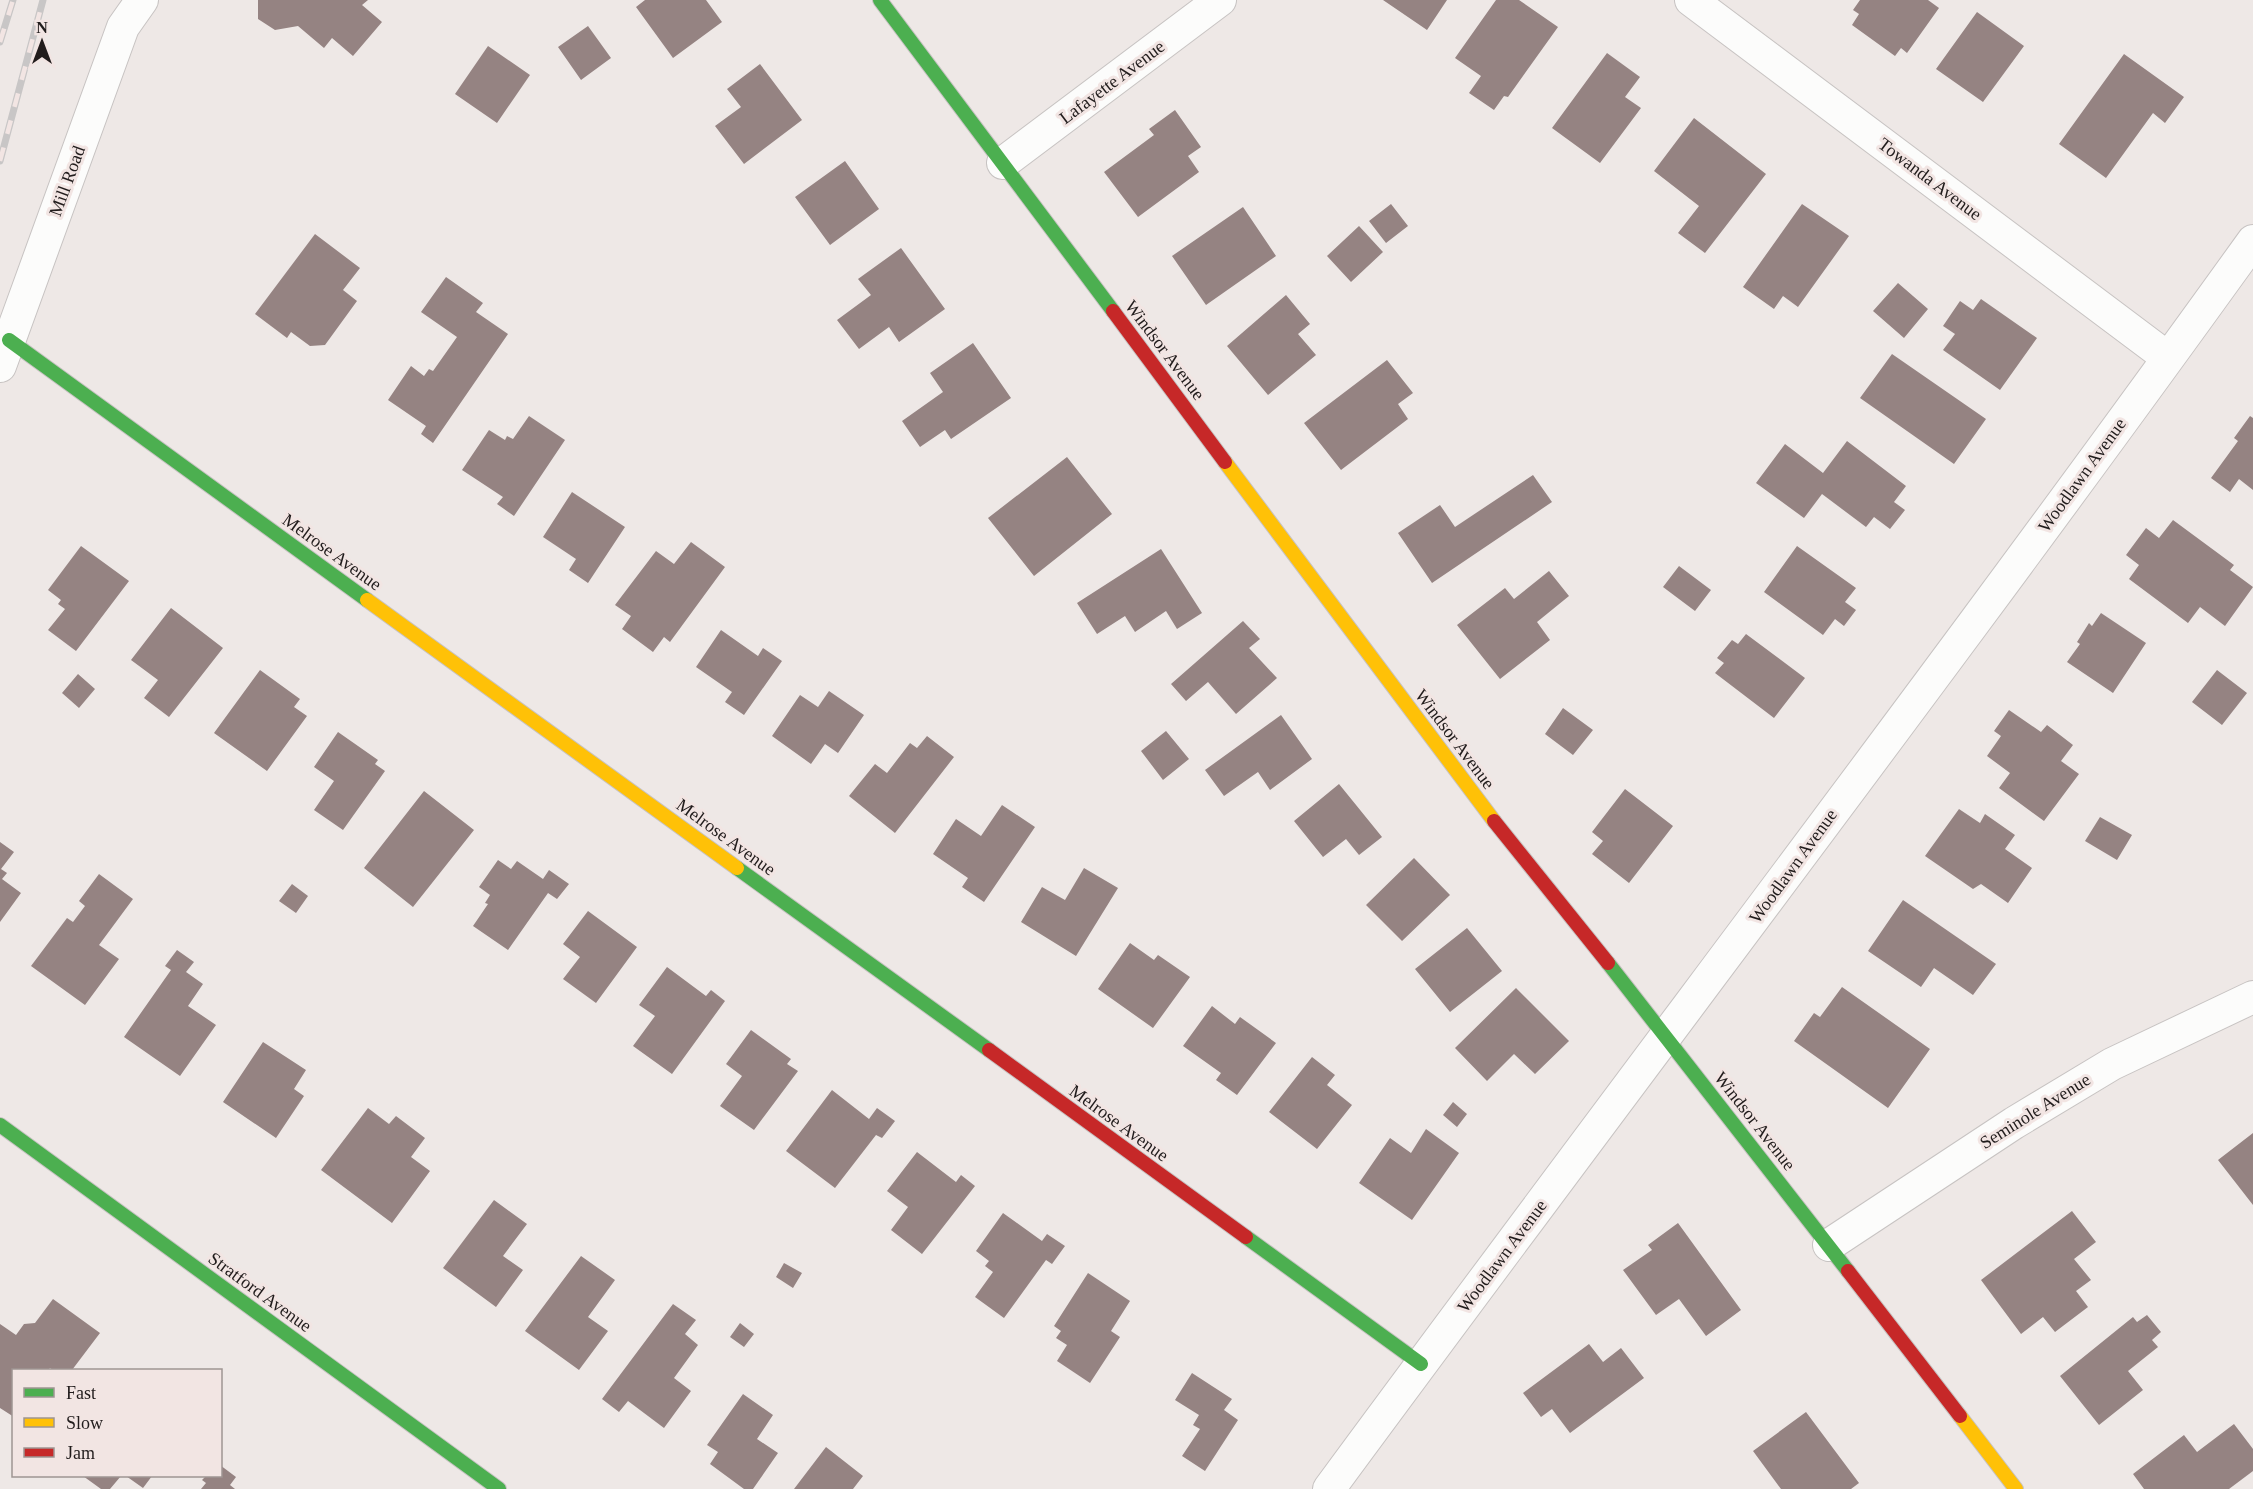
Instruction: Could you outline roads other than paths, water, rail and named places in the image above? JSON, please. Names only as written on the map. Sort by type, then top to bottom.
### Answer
[{"type":"street","name":"Mill Road","points":[[4,353],[123,27],[142,0]]},
{"type":"street","name":"Windsor Avenue","points":[[880,0],[1471,791],[1667,1036],[2016,1489]]},
{"type":"street","name":"Lafayette Avenue","points":[[1003,163],[1220,0]]},
{"type":"street","name":"Towanda Avenue","points":[[1692,0],[2168,358]]},
{"type":"street","name":"Woodlawn Avenue","points":[[1329,1489],[1667,1036],[2253,241]]},
{"type":"street","name":"Melrose Avenue","points":[[4,353],[1421,1364]]},
{"type":"street","name":"Seminole Avenue","points":[[1829,1245],[2014,1123],[2112,1064],[2253,997]]},
{"type":"street","name":"Stratford Avenue","points":[[0,1125],[499,1489]]},
{"type":"railway","points":[[0,42],[13,0]]},
{"type":"railway","points":[[0,161],[43,0]]}]
